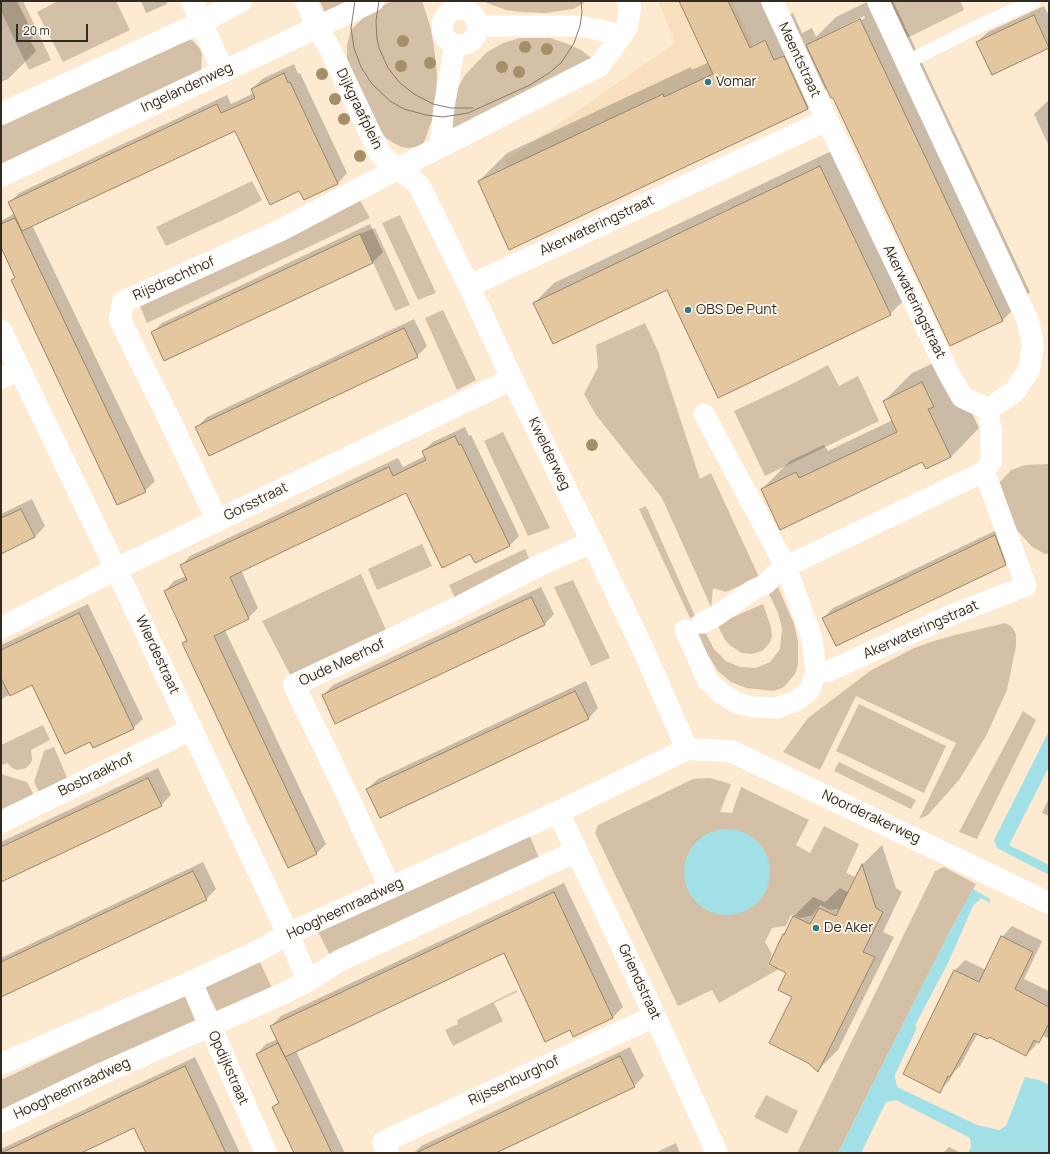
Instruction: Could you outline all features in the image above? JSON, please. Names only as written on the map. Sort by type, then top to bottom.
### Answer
[{"type":"street","points":[[192,1],[223,71]]},
{"type":"street","points":[[1,114],[202,22],[241,1]]},
{"type":"street","name":"Dijkgraafplein","points":[[306,1],[317,27],[330,49],[380,154],[397,168]]},
{"type":"street","name":"Ingelandenweg","points":[[1,176],[373,1]]},
{"type":"street","points":[[397,168],[599,66],[627,27],[630,8],[628,1]]},
{"type":"street","name":"Meentstraat","points":[[772,1],[827,120]]},
{"type":"street","points":[[704,414],[786,567],[812,639],[816,672],[810,690],[796,701],[776,708],[754,707],[737,703],[721,693],[708,681],[693,626],[716,616],[753,590],[764,585],[781,569],[786,567],[983,472],[991,462],[991,430],[988,409],[1015,391],[1029,370],[1033,345],[1028,320],[878,1]]},
{"type":"street","points":[[447,7],[460,9],[471,13],[475,17],[477,26],[476,35],[472,40],[461,45],[455,44],[449,42],[442,33],[447,7]]},
{"type":"street","points":[[477,26],[580,26],[622,35]]},
{"type":"street","points":[[440,147],[444,107],[455,44]]},
{"type":"street","name":"Akerwateringstraat","points":[[469,286],[827,120],[948,372],[962,397],[988,409]]},
{"type":"street","name":"Kwelderweg","points":[[397,168],[419,185],[643,649],[687,748]]},
{"type":"street","name":"Rijsdrechthof","points":[[217,520],[120,320],[123,302],[281,230],[397,168]]},
{"type":"street","name":"Wierdestraat","points":[[1,331],[10,374],[116,569],[192,728],[288,934],[308,981]]},
{"type":"street","name":"Gorsstraat","points":[[1,628],[116,569],[512,379]]},
{"type":"street","name":"Akerwateringstraat","points":[[816,672],[828,671],[956,613],[1026,586],[990,484],[983,472]]},
{"type":"street","name":"Oude Meerhof","points":[[390,888],[345,790],[294,685],[458,608],[538,566],[592,542]]},
{"type":"street","name":"Bosbraakhof","points":[[1,822],[192,728]]},
{"type":"street","name":"Hoogheemraadweg","points":[[2,1060],[191,982],[258,951],[288,934],[558,812],[687,748]]},
{"type":"street","name":"Noorderakerweg","points":[[687,748],[731,751],[1049,902]]},
{"type":"street","name":"Griendstraat","points":[[558,812],[655,1016],[717,1153]]},
{"type":"street","name":"Hoogheemraadweg","points":[[1,1122],[103,1073],[280,995],[308,981],[339,961],[577,851]]},
{"type":"street","name":"Opdijkstraat","points":[[191,982],[266,1153]]},
{"type":"street","name":"Rijssenburghof","points":[[388,1153],[383,1142],[655,1016]]},
{"type":"lane","points":[[907,62],[977,27],[1034,1]]},
{"type":"shaded area","points":[[1,1],[23,1],[51,60],[29,70],[1,11]]},
{"type":"shaded area","points":[[58,1],[116,1],[130,30],[63,62],[37,12]]},
{"type":"shaded area","points":[[320,1],[354,1],[325,13]]},
{"type":"shaded area","points":[[392,1],[422,1],[431,29],[435,55],[437,76],[436,99],[432,120],[424,142],[420,146],[408,148],[401,147],[392,142],[380,131],[347,59],[347,45],[351,30],[368,13]]},
{"type":"shaded area","points":[[482,1],[584,1],[584,3],[573,9],[546,13],[506,10]]},
{"type":"shaded area","points":[[658,1],[732,1],[778,98],[529,214],[505,161],[675,43]]},
{"type":"shaded area","points":[[889,1],[960,1],[964,10],[907,38]]},
{"type":"shaded area","points":[[186,38],[192,40],[200,49],[202,55],[201,71],[1,167],[1,125],[181,39]]},
{"type":"shaded area","points":[[520,38],[550,38],[581,50],[594,60],[453,131],[452,119],[454,101],[459,86],[465,75],[487,52],[503,43]]},
{"type":"shaded area","points":[[252,181],[262,200],[238,213],[166,246],[156,227]]},
{"type":"shaded area","points":[[360,200],[370,218],[147,323],[140,306]]},
{"type":"shaded area","points":[[400,215],[436,293],[418,300],[382,223]]},
{"type":"shaded area","points":[[375,228],[410,305],[395,311],[360,234]]},
{"type":"shaded area","points":[[443,310],[476,380],[457,390],[425,318]]},
{"type":"shaded area","points":[[645,323],[658,351],[700,479],[711,473],[759,577],[726,592],[713,588],[711,607],[662,498],[596,415],[584,394],[598,367],[596,345]]},
{"type":"shaded area","points":[[828,365],[839,386],[858,376],[879,421],[765,476],[734,411],[794,383]]},
{"type":"shaded area","points":[[503,432],[550,528],[528,536],[484,441]]},
{"type":"shaded area","points":[[1049,464],[1049,554],[1045,554],[1032,547],[1010,522],[999,483],[1011,470],[1025,465]]},
{"type":"shaded area","points":[[646,506],[695,616],[690,618],[639,509]]},
{"type":"shaded area","points":[[422,544],[432,566],[377,590],[368,569]]},
{"type":"shaded area","points":[[525,549],[531,563],[456,600],[449,585]]},
{"type":"shaded area","points":[[361,574],[386,630],[291,676],[262,621]]},
{"type":"shaded area","points":[[573,580],[610,658],[591,666],[554,587]]},
{"type":"shaded area","points":[[778,587],[794,624],[798,642],[798,665],[795,674],[784,687],[774,691],[746,688],[731,682],[718,671],[697,635],[705,632],[714,649],[726,661],[740,667],[756,668],[770,662],[780,649],[782,628],[778,613],[769,594]]},
{"type":"shaded area","points":[[763,604],[771,627],[772,637],[769,644],[762,651],[752,654],[742,653],[725,640],[717,624]]},
{"type":"shaded area","points":[[1005,623],[1012,627],[1016,634],[1016,646],[1007,690],[986,736],[959,780],[928,815],[919,819],[956,743],[856,696],[820,770],[783,752],[808,718],[870,671],[914,648],[955,635]]},
{"type":"shaded area","points":[[859,704],[946,746],[924,793],[836,751]]},
{"type":"shaded area","points":[[1023,711],[1036,720],[977,839],[959,832]]},
{"type":"shaded area","points":[[43,725],[50,740],[31,750],[31,763],[26,768],[17,770],[12,768],[7,763],[1,765],[1,745]]},
{"type":"shaded area","points":[[54,747],[69,782],[41,796],[34,782],[44,751]]},
{"type":"shaded area","points":[[839,762],[916,800],[911,809],[834,771]]},
{"type":"shaded area","points":[[1,774],[27,782],[36,799],[1,816]]},
{"type":"shaded area","points":[[710,778],[731,784],[720,812],[732,813],[741,787],[809,820],[796,845],[810,853],[824,826],[859,844],[846,873],[856,877],[839,909],[830,910],[820,905],[813,915],[801,918],[791,915],[786,926],[772,928],[765,942],[772,954],[768,965],[779,969],[719,1003],[712,990],[678,1006],[595,833],[598,825],[693,779]]},
{"type":"shaded area","points":[[528,832],[540,860],[332,959],[317,930]]},
{"type":"shaded area","points":[[944,867],[976,884],[950,931],[838,1153],[797,1153],[935,871]]},
{"type":"shaded area","points":[[258,958],[272,988],[217,1012],[204,985]]},
{"type":"shaded area","points":[[517,990],[517,992],[494,1003],[503,1021],[453,1046],[445,1030],[458,1024],[457,1020]]},
{"type":"shaded area","points":[[184,994],[197,1025],[1,1116],[1,1080]]},
{"type":"shaded area","points":[[766,1095],[798,1111],[787,1134],[754,1117]]},
{"type":"water","points":[[1049,731],[1049,767],[1009,845],[1049,865],[1049,875],[997,848],[994,840]]},
{"type":"water","points":[[727,829],[744,832],[758,841],[767,855],[770,872],[767,889],[758,903],[744,912],[727,915],[710,912],[696,903],[687,889],[684,872],[687,855],[696,841],[710,832]]},
{"type":"water","points":[[973,889],[990,899],[990,903],[981,898],[973,906],[948,963],[893,1067],[897,1087],[977,1125],[999,1130],[1006,1126],[1025,1077],[1039,1080],[1049,1085],[1049,1153],[968,1153],[971,1147],[970,1138],[896,1100],[886,1102],[861,1153],[838,1153],[950,931]]},
{"type":"building","points":[[679,1],[728,1],[750,48],[765,40],[774,60],[784,56],[808,109],[509,250],[478,181],[663,94],[664,97],[713,74]]},
{"type":"building","points":[[1034,15],[1049,48],[992,75],[976,42]]},
{"type":"building","points":[[860,19],[1003,321],[950,346],[833,98],[831,98],[806,45]]},
{"type":"building","points":[[284,73],[288,83],[290,82],[338,184],[304,200],[299,191],[270,205],[235,131],[22,231],[8,202],[217,104],[221,113],[255,98],[251,89]]},
{"type":"building","points":[[820,166],[891,315],[718,398],[667,290],[553,344],[533,303]]},
{"type":"building","points":[[15,218],[146,492],[117,505],[11,280],[15,278],[1,247],[1,224]]},
{"type":"building","points":[[360,234],[373,263],[164,361],[151,332]]},
{"type":"building","points":[[404,328],[418,357],[209,456],[195,427]]},
{"type":"building","points":[[922,382],[934,407],[928,409],[951,457],[926,469],[922,462],[780,530],[761,489],[796,472],[799,478],[897,432],[883,401]]},
{"type":"building","points":[[455,436],[459,445],[461,444],[510,546],[475,563],[470,554],[442,568],[406,493],[230,577],[249,619],[214,636],[317,854],[288,868],[182,643],[187,641],[164,591],[187,580],[180,565],[389,467],[393,476],[426,460],[422,451]]},
{"type":"building","points":[[21,509],[35,537],[1,554],[1,518]]},
{"type":"building","points":[[995,535],[1006,565],[836,646],[822,618]]},
{"type":"building","points":[[531,597],[545,625],[335,724],[322,695]]},
{"type":"building","points":[[79,613],[134,729],[93,748],[90,742],[65,754],[32,685],[10,696],[1,678],[1,650]]},
{"type":"building","points":[[575,691],[589,719],[380,818],[366,789]]},
{"type":"building","points":[[148,778],[162,806],[1,882],[1,847]]},
{"type":"building","points":[[862,864],[876,908],[883,912],[863,952],[875,957],[818,1072],[808,1063],[769,1043],[792,997],[778,990],[786,973],[769,964],[793,916],[810,924],[819,908],[836,916]]},
{"type":"building","points":[[193,871],[207,900],[1,997],[1,962]]},
{"type":"building","points":[[554,892],[613,1018],[573,1037],[570,1030],[545,1042],[504,953],[285,1057],[270,1026]]},
{"type":"building","points":[[1001,936],[1033,952],[1015,989],[1049,1007],[1049,1023],[1039,1043],[1034,1040],[1026,1056],[989,1037],[988,1039],[974,1033],[950,1077],[948,1076],[940,1093],[903,1074],[954,970],[979,982]]},
{"type":"building","points":[[278,1043],[332,1153],[294,1153],[272,1107],[279,1103],[256,1054]]},
{"type":"building","points":[[620,1056],[635,1087],[496,1153],[416,1153]]},
{"type":"building","points":[[185,1066],[226,1153],[146,1153],[134,1128],[81,1153],[1,1153]]},
{"type":"waterway","points":[[890,1077],[913,1028]]},
{"type":"tram line","points":[[355,1],[351,28],[354,48],[361,67],[372,84],[390,101],[404,109],[426,115],[443,117],[468,113],[530,85],[549,73],[561,63],[574,43],[580,26],[582,12],[581,1]]},
{"type":"tram line","points":[[379,1],[376,21],[379,48],[388,68],[400,83],[414,94],[433,104],[451,108],[473,108]]},
{"type":"place","name":"Vomar","points":[[708,82]]},
{"type":"place","name":"OBS De Punt","points":[[688,310]]},
{"type":"place","name":"De Aker","points":[[816,928]]}]
